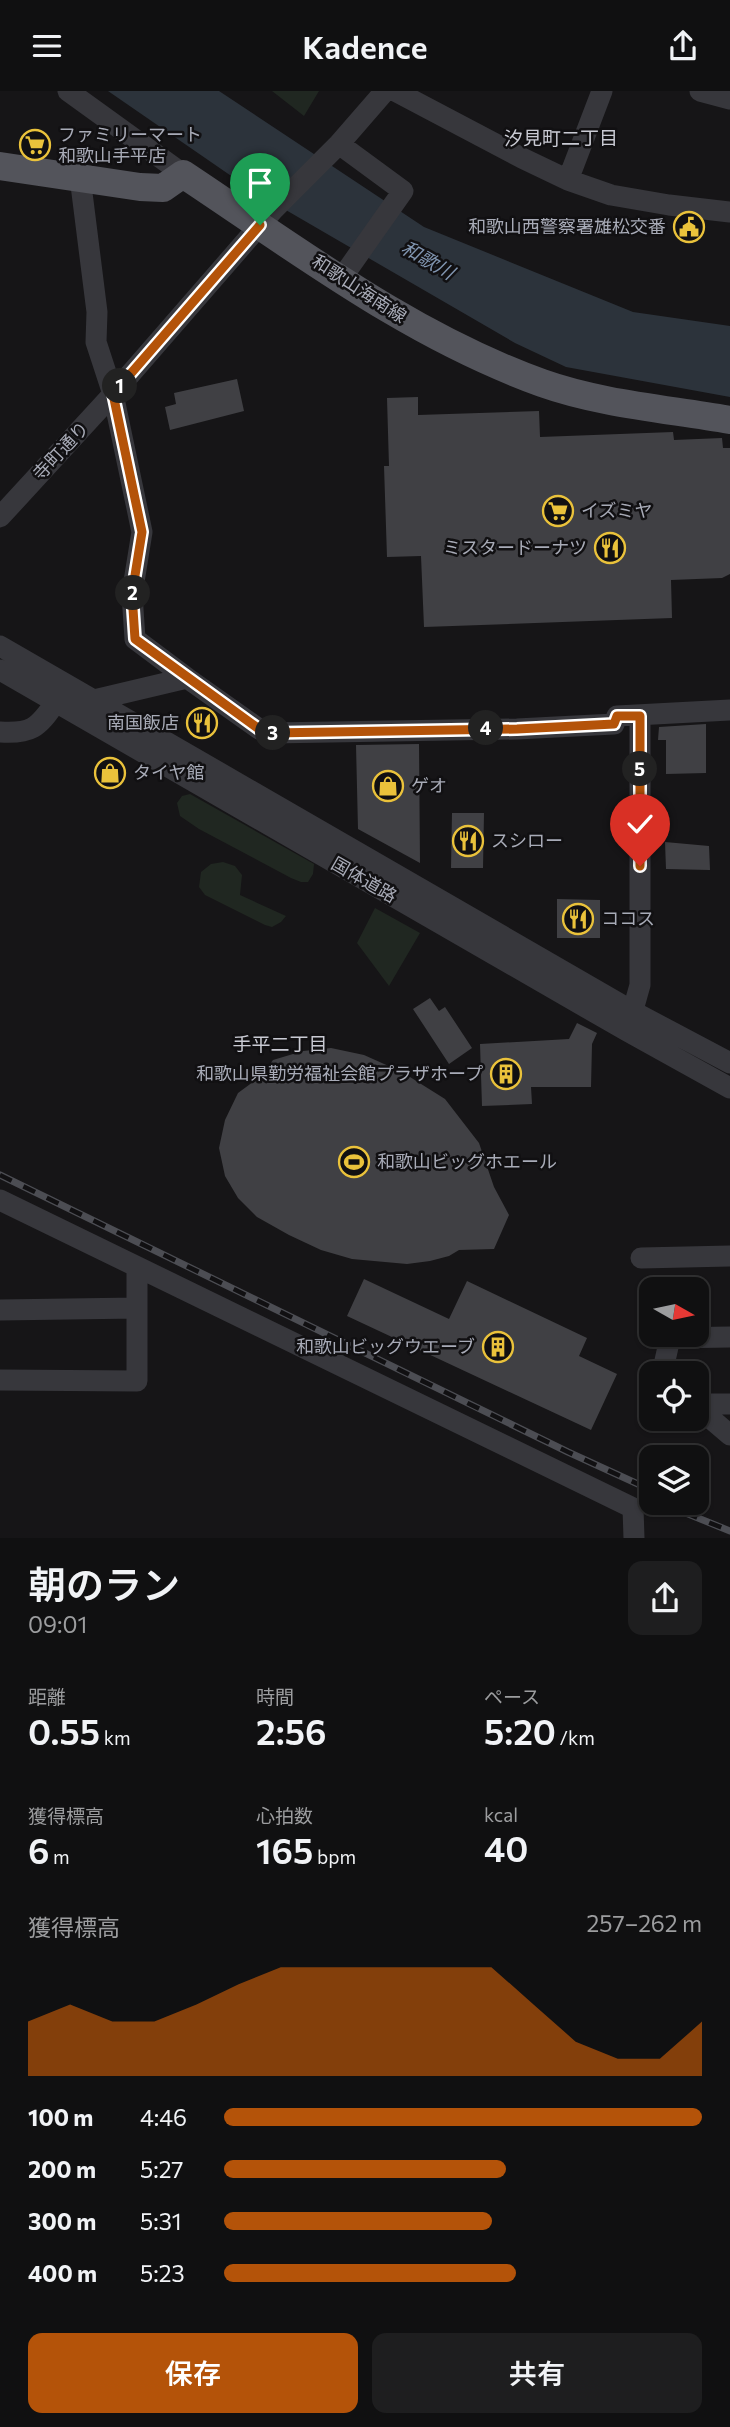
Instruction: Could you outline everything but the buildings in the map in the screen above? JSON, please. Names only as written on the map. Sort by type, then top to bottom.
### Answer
[{"type":"main road","points":[[0,166],[140,187],[163,188],[183,174]]},
{"type":"main road","name":"和歌山海南線","points":[[183,174],[267,218],[345,273],[399,316],[453,345],[543,383],[585,395],[730,420]]},
{"type":"street","points":[[68,91],[183,174]]},
{"type":"street","name":"寺町通り","points":[[0,517],[113,394],[267,218],[334,149],[385,91]]},
{"type":"street","points":[[395,91],[568,180],[611,195],[730,212]]},
{"type":"street","points":[[568,180],[602,91]]},
{"type":"street","points":[[700,91],[730,99]]},
{"type":"street","points":[[334,149],[403,191],[345,273]]},
{"type":"street","points":[[79,177],[97,312],[96,342],[113,394],[142,532],[132,594],[135,639],[259,729],[271,733],[587,726],[614,724],[617,716],[730,710]]},
{"type":"street","name":"国体道路","points":[[0,646],[89,709],[630,1022],[730,1088]]},
{"type":"street","name":"国体道路","points":[[0,670],[55,703],[89,709]]},
{"type":"street","points":[[89,709],[187,678]]},
{"type":"street","points":[[0,732],[22,733],[43,721],[55,703]]},
{"type":"street","points":[[630,1022],[640,985],[640,716]]},
{"type":"street","name":"国体道路","points":[[630,1022],[730,1063]]},
{"type":"street","points":[[0,1200],[633,1508],[634,1538]]},
{"type":"street","points":[[641,1258],[730,1256]]},
{"type":"street","points":[[0,1380],[136,1381],[137,1267]]},
{"type":"street","points":[[0,1310],[137,1308]]},
{"type":"street","points":[[665,1361],[670,1338],[730,1337]]},
{"type":"street","points":[[709,1405],[730,1404]]},
{"type":"street","points":[[709,1416],[730,1435]]},
{"type":"shaded area","points":[[272,91],[319,91],[304,116]]},
{"type":"shaded area","points":[[190,794],[314,864],[313,874],[308,882],[291,878],[180,816],[177,803],[182,796]]},
{"type":"shaded area","points":[[223,862],[235,866],[242,875],[240,895],[286,916],[281,922],[272,927],[265,925],[205,895],[199,887],[201,872],[211,864]]},
{"type":"shaded area","points":[[375,908],[420,933],[389,986],[357,943]]},
{"type":"water","name":"和歌川","points":[[108,91],[219,91],[424,227],[633,312],[730,326],[730,397],[566,367],[515,343],[253,191]]},
{"type":"railway","points":[[0,1175],[639,1485]]},
{"type":"railway","points":[[691,1515],[730,1531]]},
{"type":"place","name":"ファミリーマート 和歌山手平店","points":[[35,145]]},
{"type":"place","name":"和歌山西警察署雄松交番","points":[[689,227]]},
{"type":"place","name":"イズミヤ","points":[[558,511]]},
{"type":"place","name":"ミスタードーナツ","points":[[610,548]]},
{"type":"place","name":"南国飯店","points":[[202,723]]},
{"type":"place","name":"タイヤ館","points":[[110,773]]},
{"type":"place","name":"ゲオ","points":[[388,786]]},
{"type":"place","name":"スシロー","points":[[468,841]]},
{"type":"place","name":"ココス","points":[[578,919]]},
{"type":"place","name":"和歌山県勤労福祉会館プラザホープ","points":[[506,1074]]},
{"type":"place","name":"和歌山ビッグホエール","points":[[354,1162]]},
{"type":"place","name":"和歌山ビッグウエーブ","points":[[498,1347]]},
{"type":"district","name":"汐見町二丁目","points":[[561,138]]},
{"type":"district","name":"手平二丁目","points":[[280,1044]]},
{"type":"route","points":[[260,225],[113,394],[142,532],[132,594],[135,639],[259,729],[271,733],[517,729],[614,724],[617,716],[640,716],[640,866]]}]
